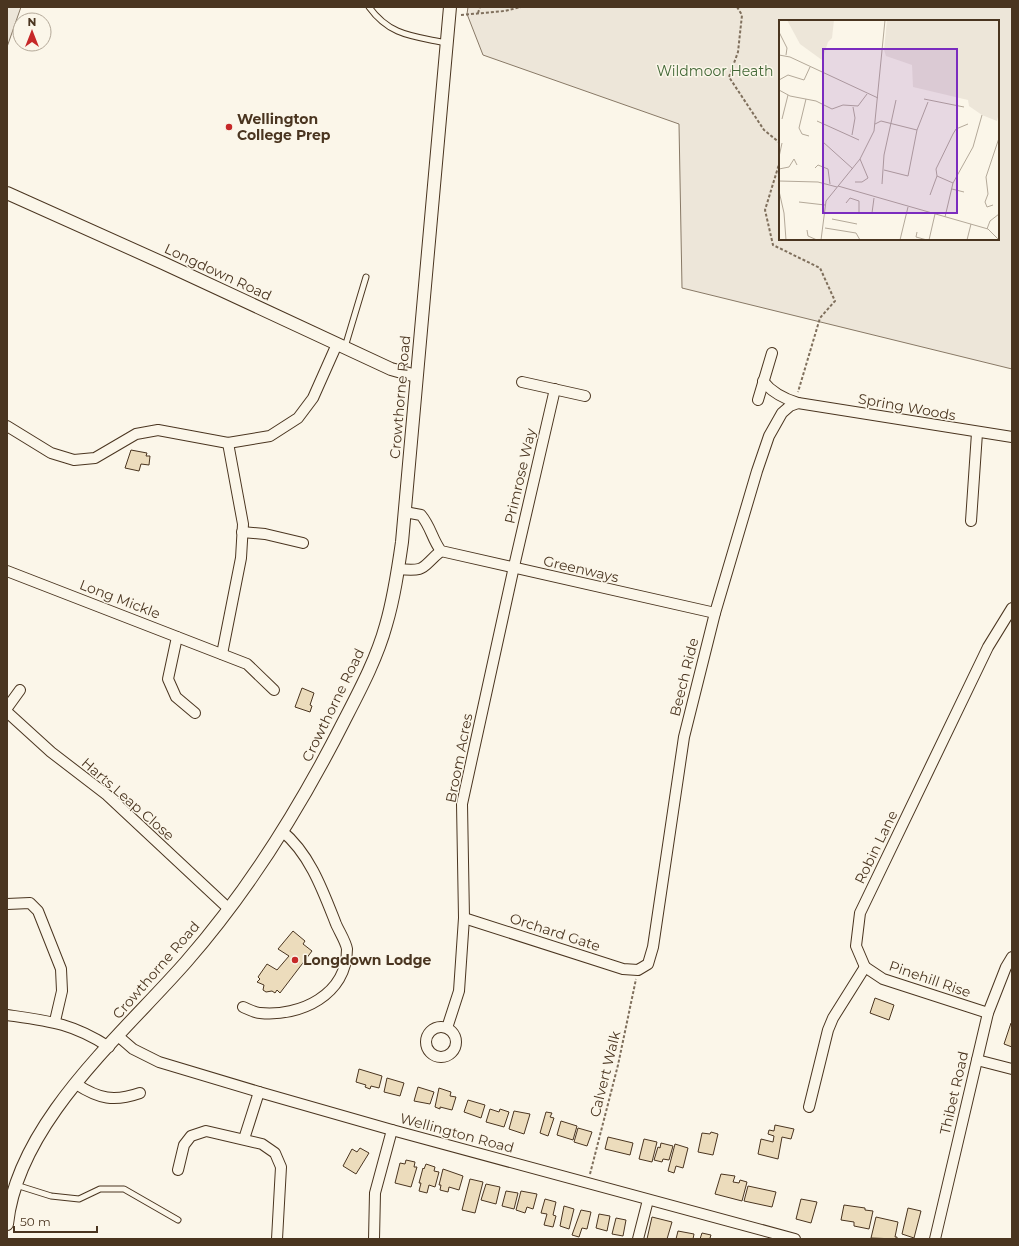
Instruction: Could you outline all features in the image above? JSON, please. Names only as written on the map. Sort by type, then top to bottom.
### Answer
[{"type":"street","name":"Crowthorne Road","points":[[7,1224],[11,1184],[40,1133],[76,1084],[186,962],[229,909],[282,831],[332,745],[365,681],[386,626],[398,569],[405,512],[416,376],[450,12]]},
{"type":"street","name":"Longdown Road","points":[[8,197],[163,262],[391,369],[416,376]]},
{"type":"street","points":[[7,426],[51,453],[74,460],[95,458],[136,434],[158,430],[228,443],[270,436],[298,418],[313,398],[341,346]]},
{"type":"street","points":[[758,400],[772,353]]},
{"type":"street","name":"Spring Woods","points":[[763,381],[780,396],[798,403],[977,433],[1012,437]]},
{"type":"street","points":[[522,382],[585,396]]},
{"type":"street","name":"Primrose Way","points":[[514,568],[555,390]]},
{"type":"street","points":[[780,396],[782,413]]},
{"type":"street","name":"Beech Ride","points":[[638,970],[648,964],[651,957],[684,737],[715,613],[756,471],[769,436],[782,413],[798,403]]},
{"type":"street","points":[[971,521],[977,433]]},
{"type":"street","points":[[222,654],[240,558],[243,524],[228,443]]},
{"type":"street","points":[[398,569],[415,570],[423,568],[431,563],[441,551],[436,545],[432,530],[421,515],[405,512]]},
{"type":"street","points":[[242,532],[265,534],[303,544]]},
{"type":"street","name":"Greenways","points":[[441,551],[715,613]]},
{"type":"street","name":"Broom Acres","points":[[447,1028],[459,991],[464,918],[462,804],[514,568]]},
{"type":"street","name":"Long Mickle","points":[[7,570],[247,664],[274,690]]},
{"type":"street","name":"Robin Lane","points":[[864,967],[856,946],[860,913],[988,647],[1012,608]]},
{"type":"street","points":[[177,637],[168,679],[176,697],[194,713]]},
{"type":"street","points":[[7,708],[20,690]]},
{"type":"street","name":"Harts Leap Close","points":[[7,712],[51,752],[107,795],[229,909]]},
{"type":"street","points":[[243,1007],[259,1013],[297,1011],[323,998],[341,975],[347,948],[308,862],[295,843],[282,831]]},
{"type":"street","points":[[30,903],[34,893]]},
{"type":"street","points":[[7,904],[30,903],[38,911],[62,969],[62,991],[55,1021]]},
{"type":"street","name":"Orchard Gate","points":[[464,918],[623,969],[638,970]]},
{"type":"street","name":"Thibet Road","points":[[935,1239],[988,1013],[1006,967],[1012,957]]},
{"type":"street","points":[[809,1108],[828,1030],[833,1018],[864,967]]},
{"type":"street","name":"Pinehill Rise","points":[[864,967],[882,979],[988,1013]]},
{"type":"street","points":[[7,1015],[55,1021],[83,1032],[109,1047]]},
{"type":"street","name":"Wellington Road","points":[[118,1036],[133,1049],[159,1062],[259,1092],[392,1130],[795,1239]]},
{"type":"street","points":[[977,1060],[1012,1069]]},
{"type":"street","points":[[76,1084],[96,1095],[115,1099],[140,1093]]},
{"type":"street","points":[[244,1139],[259,1092]]},
{"type":"street","points":[[374,1239],[375,1193],[392,1130]]},
{"type":"street","points":[[178,1170],[184,1145],[191,1136],[206,1131],[262,1144],[275,1153],[281,1167],[277,1239]]},
{"type":"street","points":[[638,1239],[648,1200]]},
{"type":"lane","points":[[369,7],[378,19],[396,32],[447,44]]},
{"type":"lane","points":[[341,346],[366,277]]},
{"type":"lane","points":[[11,1184],[51,1196],[80,1199],[100,1189],[124,1189],[178,1220]]},
{"type":"path","points":[[478,13],[480,7]]},
{"type":"path","points":[[450,12],[478,13],[505,11],[521,7]]},
{"type":"path","points":[[737,7],[742,15],[738,52],[729,77],[764,130],[779,141]]},
{"type":"path","points":[[779,163],[775,171],[765,210],[773,245],[820,268],[835,301],[820,318],[797,395],[798,403]]},
{"type":"path","name":"Calvert Walk","points":[[588,1183],[618,1064],[638,970]]},
{"type":"green space","points":[[7,7],[21,7],[19,12],[12,12],[12,33],[7,47]]},
{"type":"green space","name":"Wildmoor Heath","points":[[468,7],[1012,7],[1012,369],[682,288],[679,124],[483,55],[467,14]]},
{"type":"building","points":[[131,450],[147,453],[146,456],[150,456],[149,465],[141,464],[139,471],[125,468]]},
{"type":"building","points":[[302,688],[314,693],[310,705],[312,706],[310,712],[295,707]]},
{"type":"building","name":"Longdown Lodge","points":[[293,931],[305,941],[303,944],[312,951],[280,993],[277,990],[275,993],[272,991],[266,992],[263,990],[264,985],[257,982],[260,979],[258,977],[267,964],[277,970],[289,956],[278,949]]},
{"type":"building","points":[[875,998],[894,1005],[889,1020],[870,1013]]},
{"type":"building","points":[[1012,1023],[1012,1047],[1004,1044]]},
{"type":"building","points":[[359,1069],[382,1076],[379,1088],[371,1086],[370,1089],[365,1087],[366,1085],[356,1082]]},
{"type":"building","points":[[387,1078],[404,1083],[400,1096],[384,1092]]},
{"type":"building","points":[[418,1087],[434,1092],[430,1104],[414,1101]]},
{"type":"building","points":[[439,1088],[451,1092],[450,1096],[456,1097],[452,1110],[435,1107]]},
{"type":"building","points":[[468,1100],[485,1105],[481,1118],[464,1112]]},
{"type":"building","points":[[490,1109],[499,1112],[500,1109],[509,1112],[504,1127],[486,1122]]},
{"type":"building","points":[[514,1111],[530,1114],[524,1134],[509,1129]]},
{"type":"building","points":[[546,1112],[552,1113],[550,1117],[554,1118],[548,1136],[540,1133]]},
{"type":"building","points":[[561,1121],[577,1126],[573,1140],[557,1135]]},
{"type":"building","points":[[775,1125],[794,1129],[791,1139],[782,1137],[778,1159],[758,1154],[761,1139],[773,1142],[774,1136],[768,1134],[769,1130],[774,1131]]},
{"type":"building","points":[[578,1128],[592,1132],[587,1146],[574,1142]]},
{"type":"building","points":[[711,1132],[718,1134],[713,1155],[698,1152],[702,1133],[710,1134]]},
{"type":"building","points":[[608,1137],[633,1143],[630,1155],[605,1149]]},
{"type":"building","points":[[644,1139],[657,1142],[652,1162],[639,1159]]},
{"type":"building","points":[[661,1143],[673,1146],[669,1160],[663,1159],[662,1162],[654,1160],[658,1147],[660,1148]]},
{"type":"building","points":[[675,1144],[688,1148],[683,1168],[676,1166],[674,1173],[668,1171]]},
{"type":"building","points":[[360,1148],[369,1153],[356,1174],[343,1166],[352,1149],[357,1152]]},
{"type":"building","points":[[406,1160],[415,1162],[414,1167],[417,1167],[411,1187],[395,1183],[400,1163],[405,1164]]},
{"type":"building","points":[[426,1164],[435,1167],[434,1171],[439,1172],[435,1187],[429,1185],[427,1193],[419,1191],[421,1183],[419,1183],[423,1168],[424,1169]]},
{"type":"building","points":[[443,1169],[463,1176],[459,1190],[449,1187],[448,1192],[440,1190],[441,1185],[439,1185]]},
{"type":"building","points":[[721,1174],[735,1176],[733,1182],[739,1183],[740,1180],[747,1182],[742,1201],[715,1194]]},
{"type":"building","points":[[470,1179],[483,1182],[475,1213],[462,1210]]},
{"type":"building","points":[[486,1184],[500,1187],[496,1204],[481,1200]]},
{"type":"building","points":[[748,1186],[776,1192],[772,1207],[744,1201]]},
{"type":"building","points":[[506,1191],[518,1193],[514,1209],[502,1206]]},
{"type":"building","points":[[521,1191],[537,1194],[533,1209],[527,1207],[525,1213],[516,1210]]},
{"type":"building","points":[[545,1199],[556,1202],[553,1215],[556,1216],[553,1227],[544,1225],[547,1214],[541,1213]]},
{"type":"building","points":[[801,1199],[817,1202],[811,1223],[796,1219]]},
{"type":"building","points":[[844,1205],[865,1208],[865,1210],[873,1211],[869,1229],[854,1226],[854,1222],[841,1220]]},
{"type":"building","points":[[564,1206],[574,1209],[569,1229],[560,1226]]},
{"type":"building","points":[[908,1208],[921,1211],[914,1238],[902,1234]]},
{"type":"building","points":[[581,1210],[591,1212],[587,1229],[582,1228],[579,1237],[572,1235]]},
{"type":"building","points":[[599,1214],[610,1216],[607,1231],[596,1228]]},
{"type":"building","points":[[652,1217],[672,1222],[667,1239],[647,1239]]},
{"type":"building","points":[[876,1217],[898,1222],[895,1237],[897,1237],[897,1239],[871,1238]]},
{"type":"building","points":[[616,1218],[626,1220],[623,1236],[612,1234]]},
{"type":"building","points":[[678,1231],[694,1234],[693,1239],[676,1239]]},
{"type":"building","points":[[702,1233],[711,1235],[710,1238],[713,1239],[700,1239]]},
{"type":"place","name":"Wellington College Prep","points":[[229,127]]},
{"type":"place","name":"Longdown Lodge","points":[[295,960]]}]
